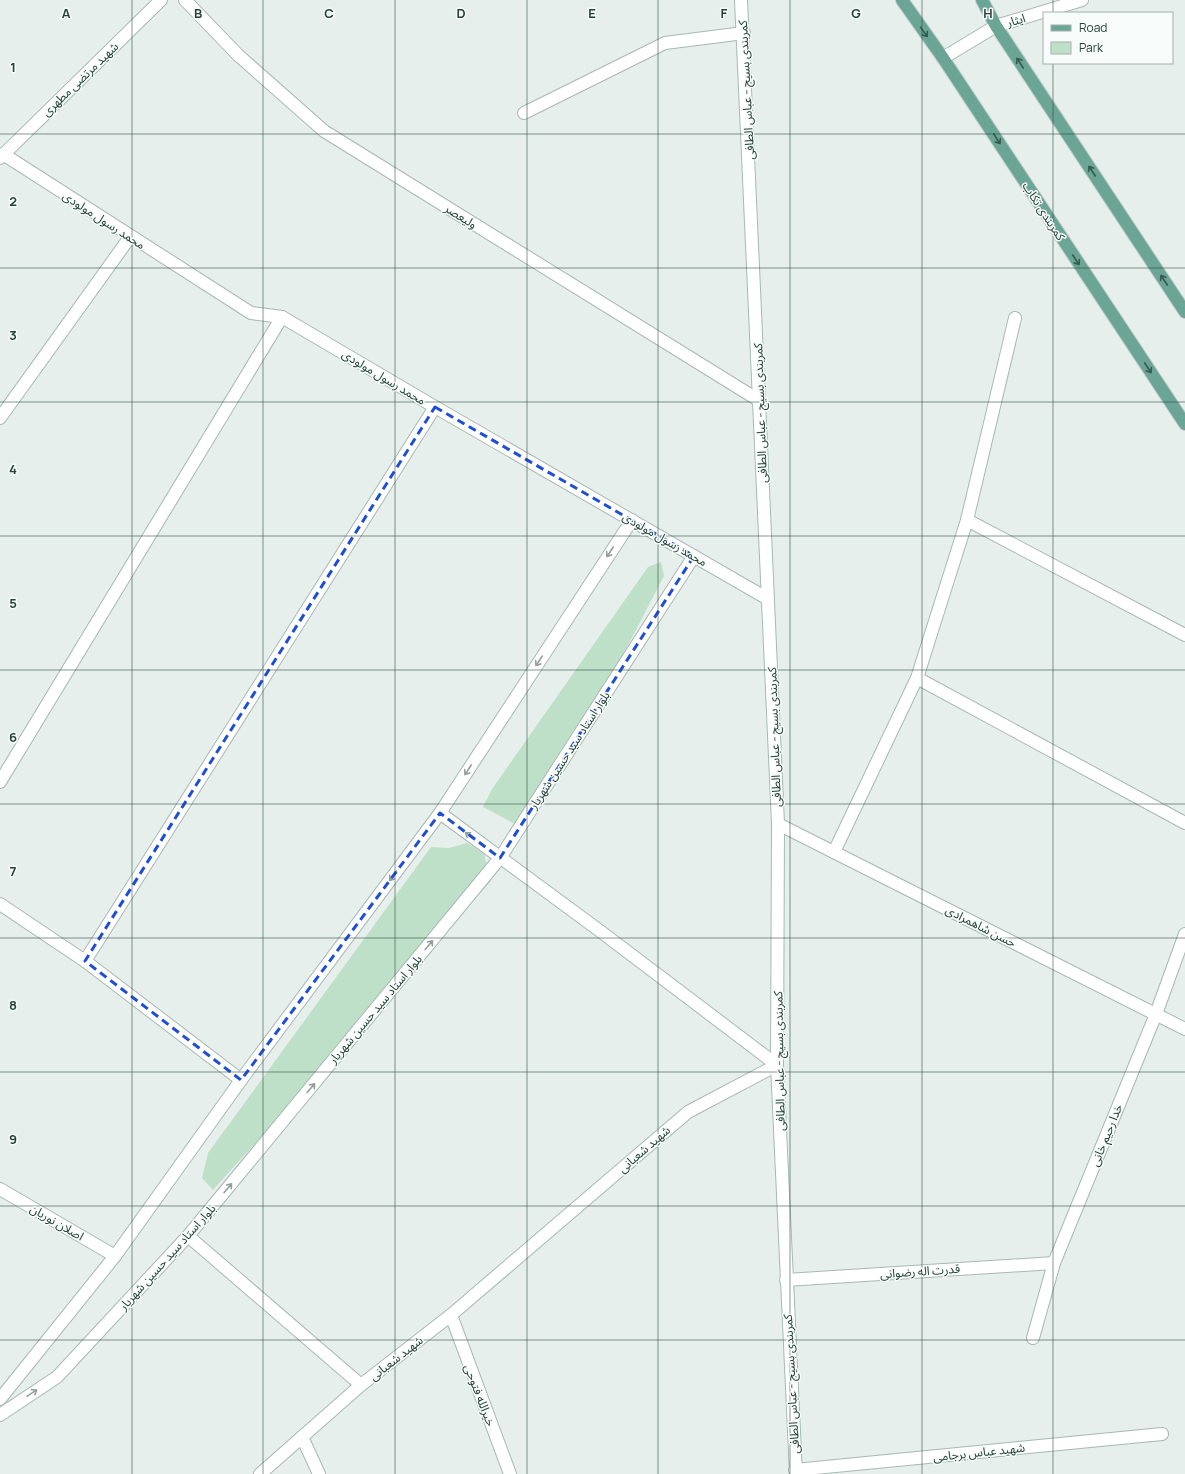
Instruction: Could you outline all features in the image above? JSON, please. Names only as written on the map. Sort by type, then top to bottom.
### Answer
[{"type":"main road","name":"کمربندی تکاب","points":[[902,0],[943,58],[1185,424]]},
{"type":"main road","points":[[982,0],[996,26],[1185,312]]},
{"type":"street","name":"شهید مرتضی مطهری","points":[[2,156],[161,0]]},
{"type":"street","name":"ولیعصر","points":[[185,0],[238,55],[324,131],[760,401]]},
{"type":"street","name":"کمربندی بسیج - عباس الطافی","points":[[741,0],[744,33],[778,824],[777,1065],[796,1472]]},
{"type":"street","name":"ایثار","points":[[943,58],[996,26],[1082,0]]},
{"type":"street","points":[[524,112],[664,43],[744,33]]},
{"type":"street","name":"محمد رسول مولودی","points":[[2,156],[251,313],[282,317],[768,599]]},
{"type":"street","points":[[0,418],[130,237]]},
{"type":"street","points":[[0,782],[282,317]]},
{"type":"street","points":[[834,852],[917,678],[968,520],[1015,318]]},
{"type":"street","points":[[85,961],[435,407]]},
{"type":"street","points":[[0,1399],[115,1256],[241,1080],[440,813],[632,520]]},
{"type":"street","points":[[968,520],[1185,635]]},
{"type":"street","name":"بلوار استاد سید حسین شهریار","points":[[0,1415],[57,1377],[188,1236],[500,858],[694,556]]},
{"type":"street","points":[[917,678],[1185,824]]},
{"type":"street","points":[[440,813],[600,931],[777,1065]]},
{"type":"street","name":"حسن شاهمرادی","points":[[778,824],[1185,1028]]},
{"type":"street","points":[[2,910],[85,961],[241,1080]]},
{"type":"street","name":"خدا رحیم خانی","points":[[1033,1338],[1054,1263],[1156,1014],[1185,934]]},
{"type":"street","name":"شهید شعبانی","points":[[260,1474],[362,1385],[451,1315],[688,1112],[777,1065]]},
{"type":"street","name":"اصلان نوریان","points":[[0,1189],[115,1256]]},
{"type":"street","points":[[188,1236],[362,1385]]},
{"type":"street","name":"قدرت اله رضوانی","points":[[786,1280],[1054,1263]]},
{"type":"street","name":"خیرالله فتوحی","points":[[451,1315],[510,1474]]},
{"type":"street","name":"شهید عباس برجامی","points":[[796,1472],[1162,1434]]},
{"type":"street","points":[[302,1437],[319,1474]]},
{"type":"highlighted area","points":[[435,407],[694,556],[500,858],[440,813],[241,1080],[85,961]]},
{"type":"green space","points":[[661,562],[664,576],[616,668],[519,826],[483,807],[492,789],[648,567]]},
{"type":"green space","points":[[467,843],[484,854],[491,881],[213,1190],[202,1178],[208,1153],[431,847],[449,848]]}]
